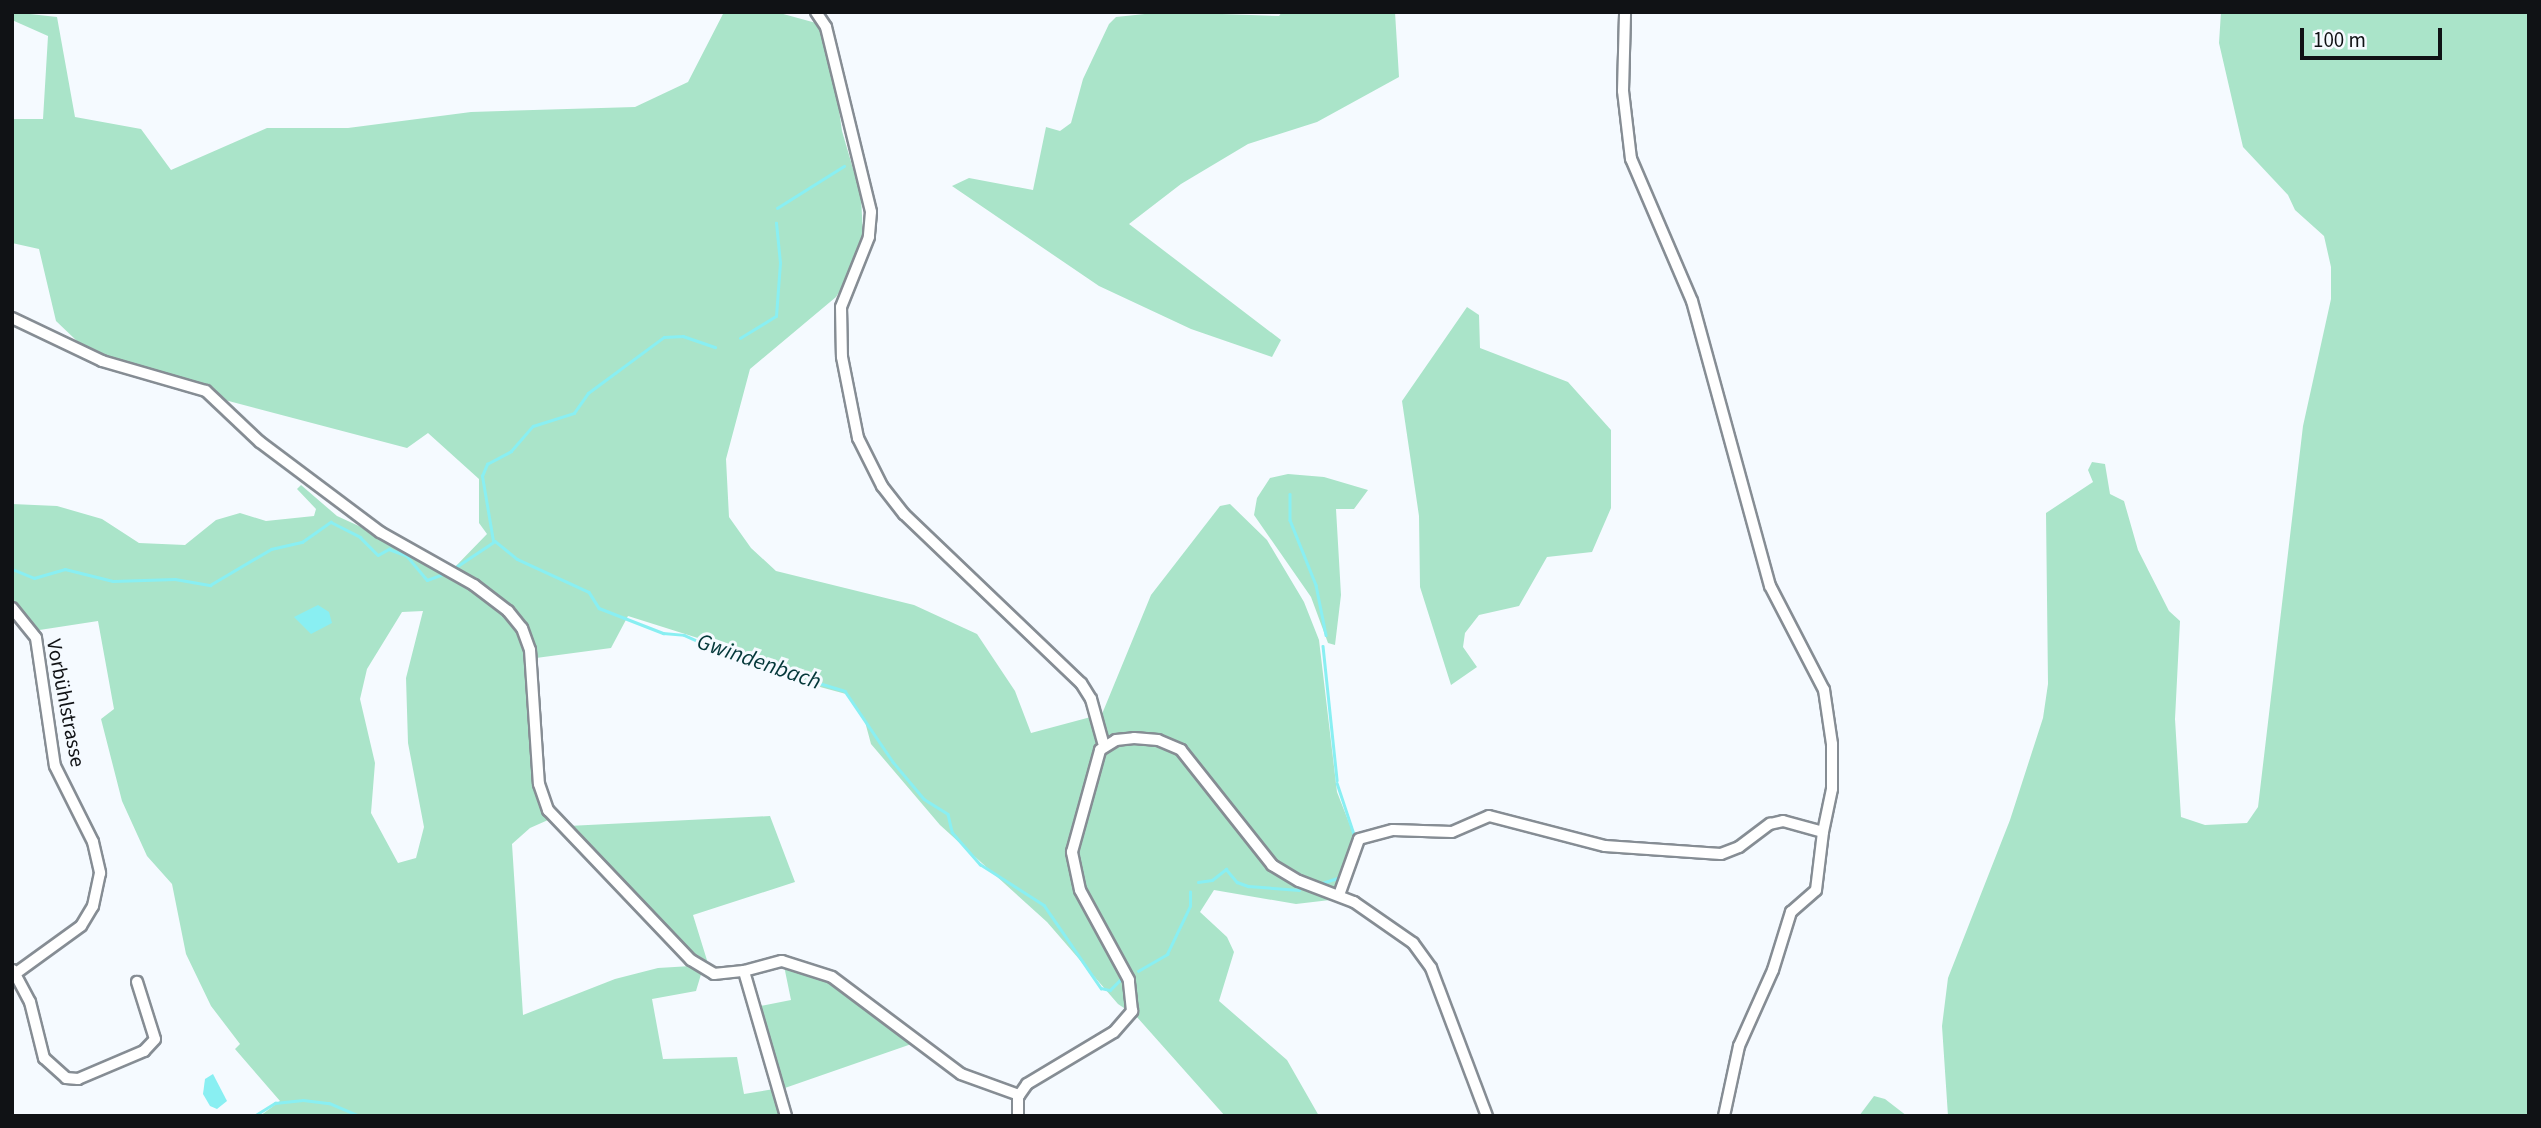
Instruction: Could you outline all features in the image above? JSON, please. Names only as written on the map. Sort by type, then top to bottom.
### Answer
[{"type":"street","points":[[816,12],[829,41],[871,212],[867,242],[841,307],[848,397],[863,452],[904,514],[1081,683],[1091,699],[1104,746]]},
{"type":"street","points":[[1625,12],[1623,91],[1631,159],[1692,301],[1770,586],[1824,690],[1832,744],[1832,789],[1823,832],[1816,890],[1791,912],[1773,970],[1739,1046],[1724,1116]]},
{"type":"street","points":[[12,318],[102,361],[206,391],[260,442],[380,532],[474,585],[512,615],[530,650],[539,785],[548,810],[691,960],[714,974],[744,971],[782,961],[819,971],[879,1008],[961,1074],[1019,1095]]},
{"type":"street","name":"Vorbühlstrasse","points":[[12,608],[36,638],[55,766],[93,842],[100,873],[93,906],[81,926],[14,973]]},
{"type":"street","points":[[1018,1116],[1019,1095],[1038,1075],[1121,1027],[1132,1010],[1129,980],[1080,890],[1072,861],[1091,771],[1104,746],[1116,740],[1146,738],[1181,750],[1272,865],[1299,881],[1339,895],[1398,929],[1424,957],[1487,1116]]},
{"type":"street","points":[[1339,895],[1359,839],[1393,830],[1452,832],[1489,816],[1605,846],[1721,854],[1739,847],[1770,824],[1783,821],[1823,832]]},
{"type":"street","points":[[744,971],[786,1116]]},
{"type":"street","points":[[14,973],[30,1002],[44,1058],[66,1078],[78,1079],[144,1051],[155,1039],[138,982]]},
{"type":"green space","points":[[12,12],[57,17],[75,117],[141,129],[171,170],[267,128],[348,128],[471,112],[635,107],[688,82],[724,12],[776,12],[827,26],[842,131],[861,196],[863,236],[858,262],[836,297],[750,369],[726,459],[729,517],[751,548],[776,571],[914,605],[977,634],[1015,691],[1031,733],[1102,714],[1151,595],[1220,506],[1230,504],[1267,540],[1304,602],[1319,640],[1337,792],[1355,838],[1330,900],[1296,904],[1214,890],[1200,912],[1227,937],[1234,952],[1219,1001],[1287,1060],[1319,1116],[1225,1116],[1136,1016],[1118,1004],[1047,922],[940,825],[871,744],[864,718],[846,694],[809,684],[720,645],[628,616],[611,648],[536,658],[542,783],[557,816],[530,828],[512,844],[523,1015],[615,979],[658,968],[691,966],[568,826],[770,816],[795,882],[693,915],[710,970],[702,971],[696,991],[652,999],[663,1059],[737,1057],[744,1094],[774,1089],[750,1008],[791,1000],[783,961],[822,970],[873,1000],[923,1040],[782,1089],[791,1116],[260,1116],[280,1101],[235,1049],[240,1044],[211,1006],[186,954],[172,884],[147,856],[122,801],[101,719],[114,709],[98,621],[33,631],[12,608],[12,504],[57,506],[102,519],[139,543],[185,545],[216,520],[240,513],[266,521],[314,516],[316,509],[297,489],[301,485],[337,516],[453,569],[487,534],[479,523],[479,479],[428,433],[407,448],[153,381],[99,362],[56,321],[39,249],[12,243],[12,119],[43,119],[48,36],[12,20]],"holes":[[[423,611],[406,678],[408,743],[424,827],[416,858],[398,863],[371,813],[375,763],[360,699],[367,669],[402,612]]]},
{"type":"green space","points":[[1164,12],[1279,16],[1282,12],[1395,12],[1399,77],[1317,122],[1248,144],[1181,184],[1129,224],[1281,340],[1272,357],[1191,329],[1099,286],[952,186],[969,178],[1033,190],[1046,127],[1060,131],[1071,123],[1083,79],[1109,24],[1116,17]]},
{"type":"green space","points":[[2221,12],[2529,12],[2529,1116],[1948,1116],[1942,1026],[1948,978],[2010,820],[2043,718],[2048,684],[2046,513],[2093,482],[2088,470],[2092,462],[2105,464],[2110,494],[2124,501],[2138,550],[2169,611],[2180,621],[2175,719],[2181,817],[2205,825],[2247,823],[2258,807],[2303,426],[2331,299],[2331,267],[2324,236],[2295,210],[2288,195],[2243,147],[2219,43]]},
{"type":"green space","points":[[1467,307],[1479,315],[1480,348],[1568,382],[1611,430],[1611,508],[1592,552],[1547,557],[1519,606],[1479,615],[1465,633],[1463,647],[1477,667],[1451,685],[1420,587],[1419,516],[1402,401]]},
{"type":"green space","points":[[1288,474],[1324,477],[1368,490],[1354,509],[1336,509],[1341,595],[1335,645],[1328,643],[1311,597],[1254,515],[1257,498],[1270,478]]},
{"type":"green space","points":[[1874,1096],[1885,1099],[1907,1116],[1859,1116]]},
{"type":"water","points":[[318,605],[329,612],[332,623],[311,634],[294,617]]},
{"type":"water","points":[[213,1074],[227,1101],[217,1109],[210,1106],[203,1094],[205,1079]]},
{"type":"waterway","points":[[777,208],[844,166]]},
{"type":"waterway","points":[[740,338],[776,316],[780,263],[776,223]]},
{"type":"waterway","points":[[493,541],[482,476],[487,464],[511,451],[533,426],[574,413],[588,393],[664,337],[683,336],[715,347]]},
{"type":"waterway","points":[[1290,494],[1290,520],[1316,585],[1326,635]]},
{"type":"waterway","name":"Gwindenbach","points":[[12,569],[34,578],[65,569],[113,581],[175,579],[210,585],[271,549],[302,542],[331,522],[360,537],[378,555],[389,549],[407,556],[427,580],[441,575]]},
{"type":"waterway","name":"Gwindenbach","points":[[453,569],[495,541],[517,559],[589,592],[599,608],[663,633],[684,635],[716,649],[734,648],[745,660],[760,666],[811,675],[819,683],[845,691],[893,762],[924,799],[948,814],[952,832],[980,864],[1044,905],[1101,988],[1110,990],[1120,980]]},
{"type":"waterway","points":[[1323,646],[1337,780]]},
{"type":"waterway","points":[[1337,783],[1355,837]]},
{"type":"waterway","points":[[1198,882],[1212,880],[1226,869],[1237,882],[1248,886],[1299,890]]},
{"type":"waterway","points":[[1319,884],[1341,877]]},
{"type":"waterway","name":"Gwindenbach","points":[[1138,971],[1167,954],[1190,906],[1190,892]]},
{"type":"waterway","points":[[254,1116],[275,1103],[303,1100],[329,1103],[360,1116]]}]
